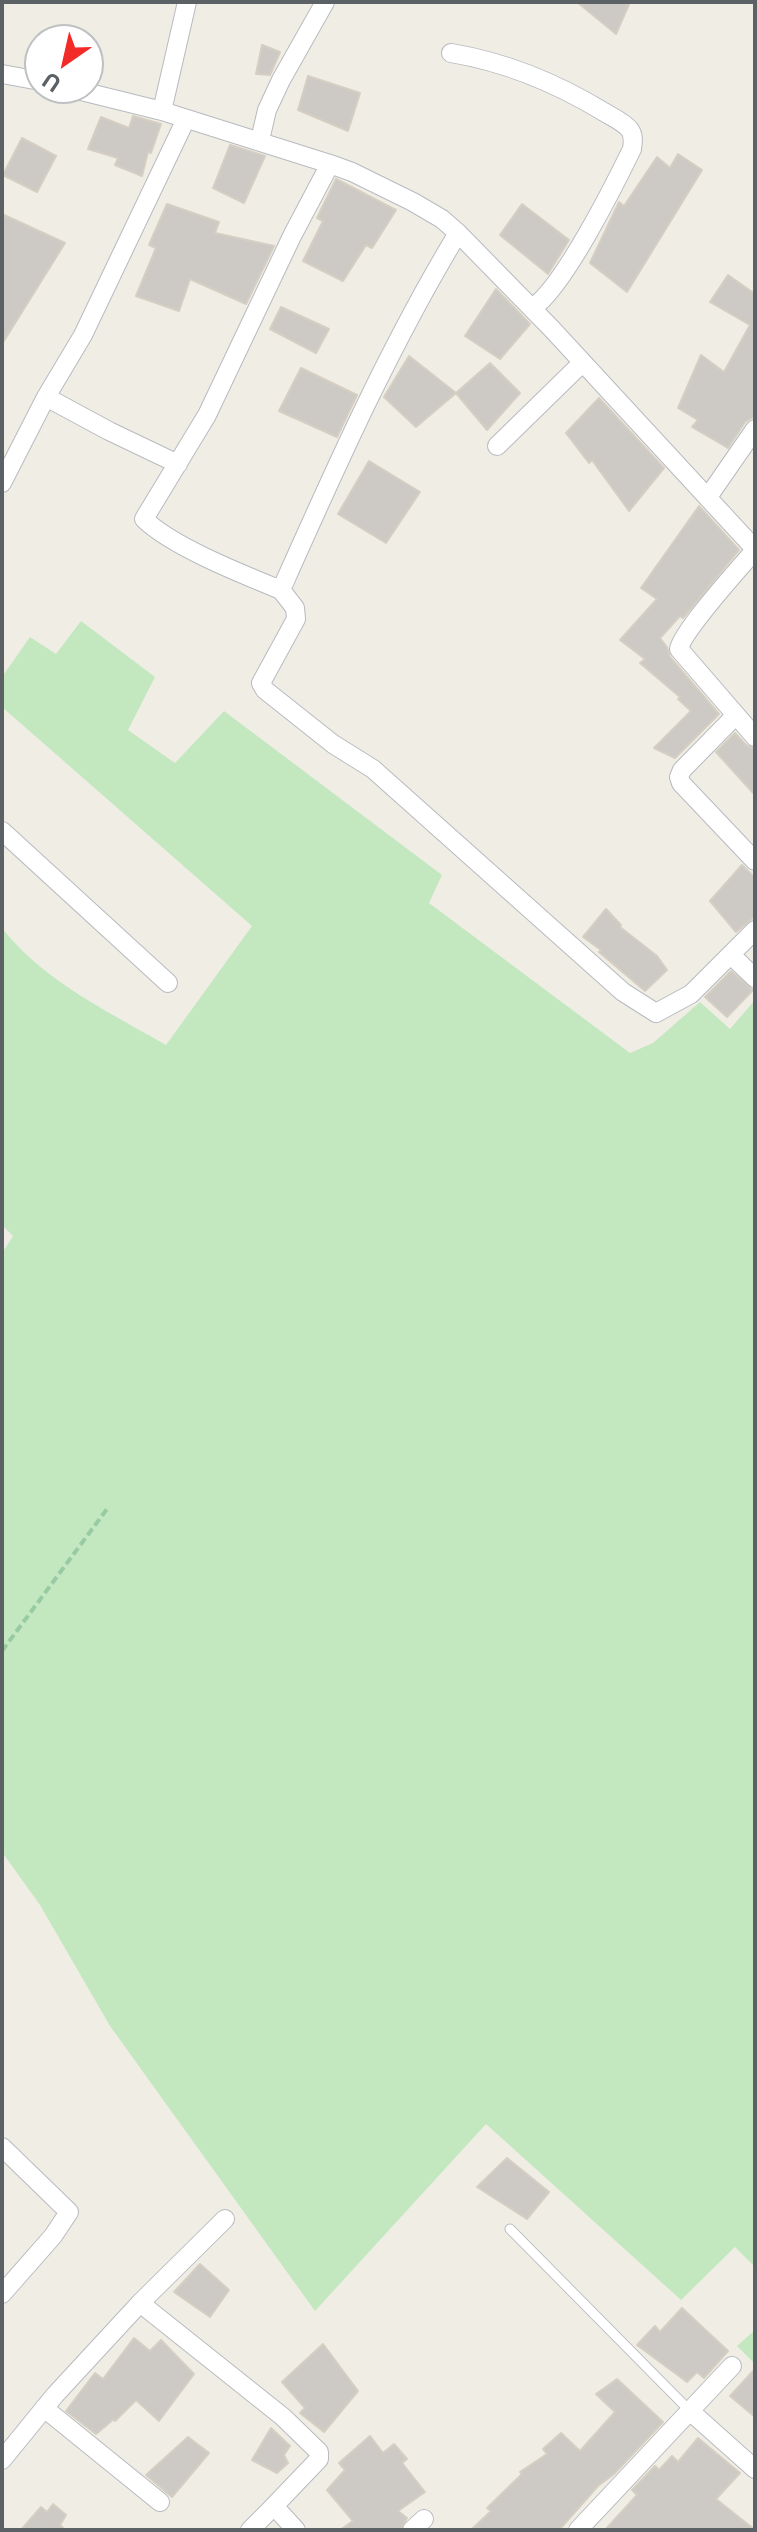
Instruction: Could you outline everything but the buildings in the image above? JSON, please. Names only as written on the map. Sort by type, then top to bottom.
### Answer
[{"type":"street","points":[[162,111],[187,2]]},
{"type":"street","points":[[260,140],[267,110],[281,80],[325,2]]},
{"type":"street","points":[[451,53],[517,71],[580,98],[630,130],[634,140],[591,227],[550,292],[532,308]]},
{"type":"street","points":[[2,74],[24,78]]},
{"type":"street","points":[[104,97],[260,140],[330,164],[413,202],[442,219],[458,233],[532,308],[755,550],[679,646],[680,653],[755,737]]},
{"type":"street","points":[[2,483],[46,397],[83,335],[186,119]]},
{"type":"street","points":[[330,164],[292,236],[224,382],[178,464],[144,516],[144,521],[228,568],[281,590],[295,608],[296,619],[261,679],[265,690],[333,744],[373,769],[623,992],[656,1013],[691,994],[755,930]]},
{"type":"street","points":[[281,590],[373,391],[424,289],[458,233]]},
{"type":"street","points":[[497,446],[582,363]]},
{"type":"street","points":[[46,397],[178,464]]},
{"type":"street","points":[[708,497],[755,429]]},
{"type":"street","points":[[735,716],[682,770],[679,777],[681,783],[755,861]]},
{"type":"street","points":[[2,831],[168,983]]},
{"type":"street","points":[[731,955],[755,978]]},
{"type":"street","points":[[2,2147],[69,2212],[53,2236],[2,2294]]},
{"type":"street","points":[[2,2460],[44,2408],[140,2303],[225,2219]]},
{"type":"street","points":[[140,2303],[283,2417],[319,2452],[319,2459],[250,2530]]},
{"type":"street","points":[[578,2530],[732,2366]]},
{"type":"street","points":[[44,2408],[160,2502]]},
{"type":"street","points":[[691,2412],[755,2469]]},
{"type":"street","points":[[274,2506],[296,2530]]},
{"type":"lane","points":[[510,2229],[691,2412]]},
{"type":"path","points":[[2,1651],[107,1509]]},
{"type":"green space","points":[[81,621],[155,677],[128,730],[175,763],[224,711],[442,875],[429,903],[630,1053],[653,1043],[700,1002],[730,1029],[755,1000],[755,2267],[735,2247],[681,2300],[486,2124],[315,2311],[110,2026],[40,1905],[2,1852],[2,1253],[13,1236],[2,1225],[2,928],[36,964],[56,979],[166,1045],[252,926],[2,707],[2,677],[30,637],[56,654]]},
{"type":"green space","points":[[755,2330],[755,2364],[737,2346]]}]
